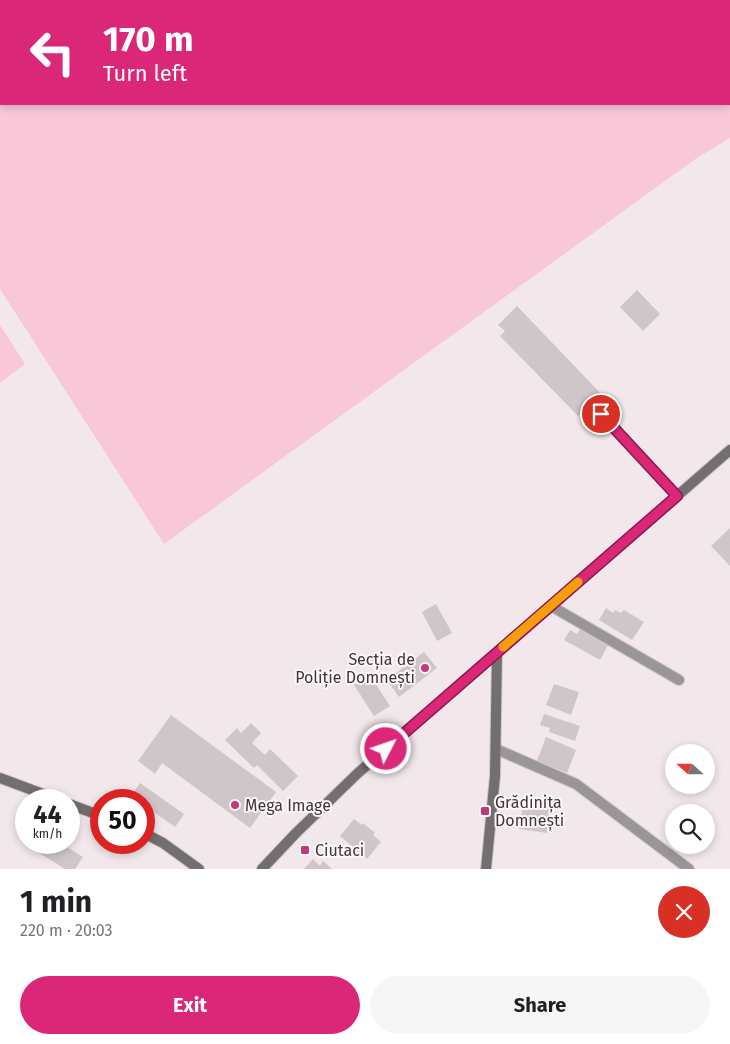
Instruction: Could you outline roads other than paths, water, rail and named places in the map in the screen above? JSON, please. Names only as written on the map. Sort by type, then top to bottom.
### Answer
[{"type":"main road","points":[[262,869],[358,773],[730,450]]},
{"type":"main road","points":[[486,869],[496,749],[497,652]]},
{"type":"main road","points":[[0,778],[30,789]]},
{"type":"main road","points":[[155,839],[199,869]]},
{"type":"street","points":[[601,414],[677,496]]},
{"type":"street","points":[[551,606],[680,680]]},
{"type":"street","points":[[496,749],[576,784],[689,869]]},
{"type":"place","name":"Secția de Poliție Domnești","points":[[425,668]]},
{"type":"place","name":"Mega Image","points":[[235,805]]},
{"type":"place","name":"Grădinița Domnești","points":[[485,811]]},
{"type":"place","name":"Ciutaci","points":[[305,850]]}]
